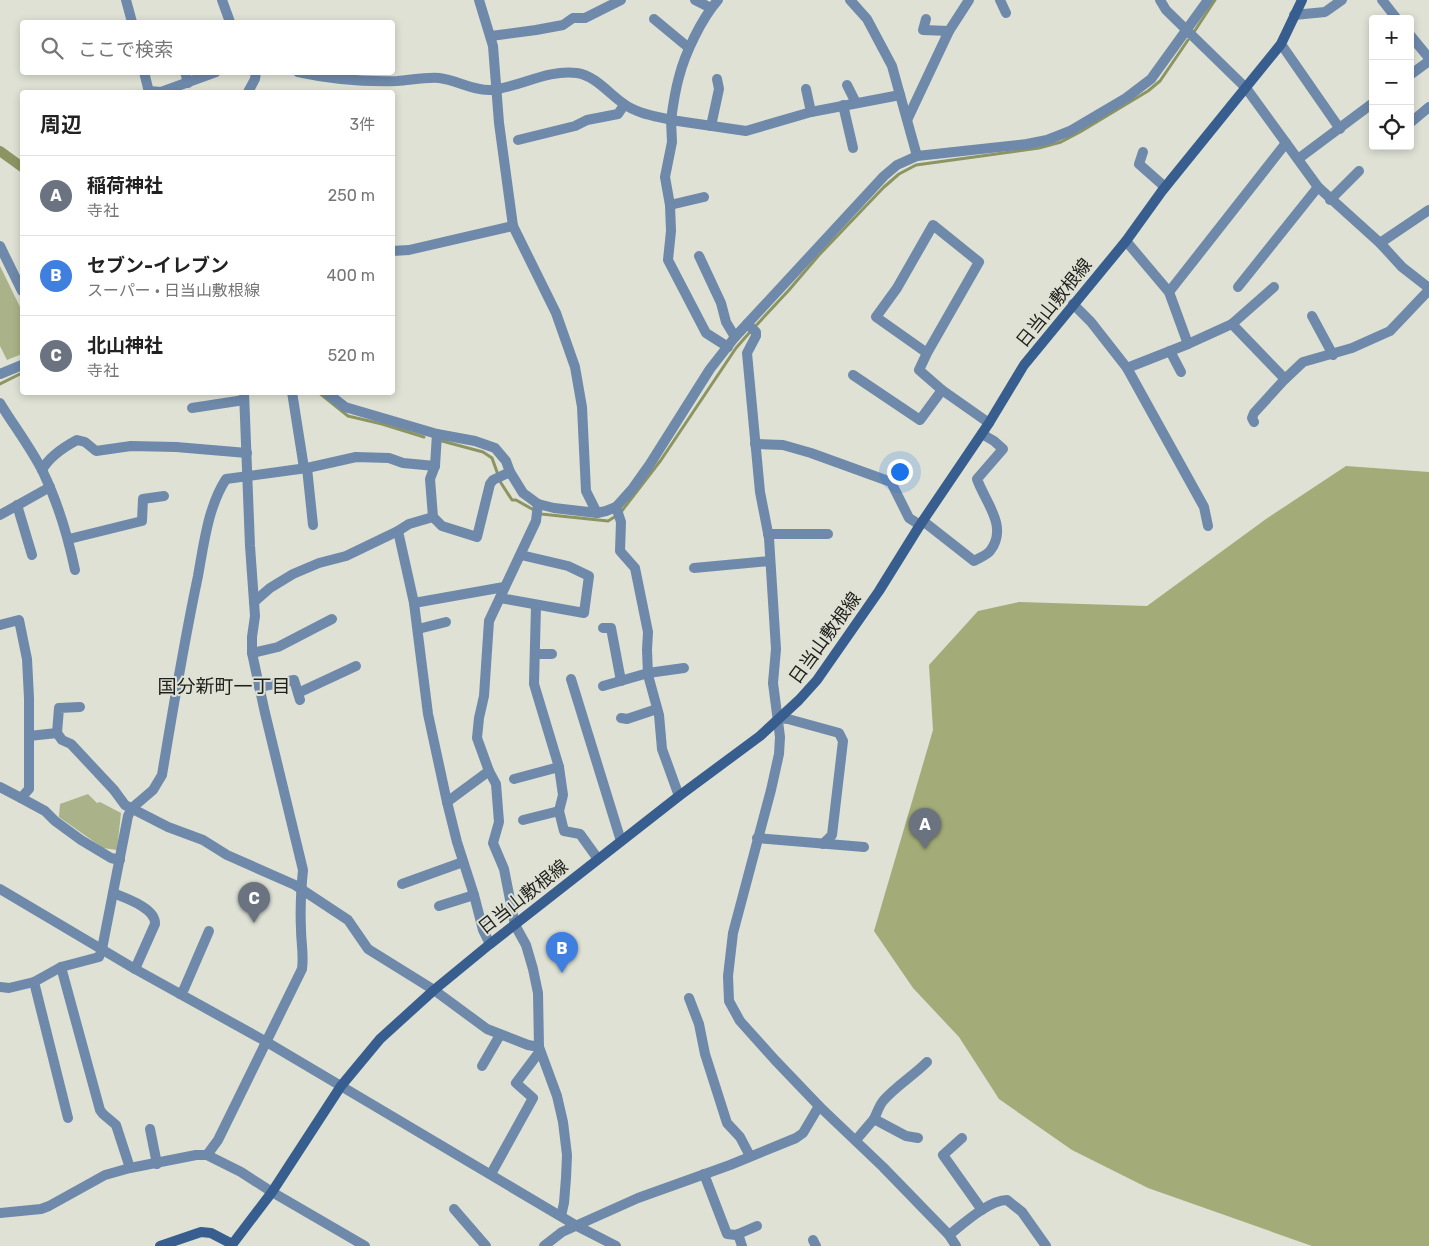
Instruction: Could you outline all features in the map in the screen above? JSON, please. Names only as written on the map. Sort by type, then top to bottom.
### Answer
[{"type":"main road","name":"日当山敷根線","points":[[160,1246],[202,1232],[211,1233],[232,1245],[272,1192],[342,1086],[380,1039],[434,990],[490,944],[679,796],[760,736],[799,700],[817,680],[879,591],[921,523],[989,424],[1024,365],[1126,241],[1165,187],[1281,44],[1302,0]]},
{"type":"street","points":[[126,0],[131,20]]},
{"type":"street","points":[[222,0],[229,20]]},
{"type":"street","points":[[479,0],[491,36],[499,123],[513,226],[556,313],[575,367],[582,407],[586,491],[596,513]]},
{"type":"street","points":[[491,36],[563,25],[573,18],[585,18],[621,0]]},
{"type":"street","points":[[695,0],[714,4],[689,48],[679,76],[671,120],[672,142],[665,177],[670,205],[671,231],[668,260],[706,333],[728,347]]},
{"type":"street","points":[[850,0],[867,19],[892,66],[918,156]]},
{"type":"street","points":[[908,118],[949,31],[969,0]]},
{"type":"street","points":[[1000,0],[1006,13]]},
{"type":"street","points":[[1160,0],[1166,10],[1246,88],[1318,187],[1330,200],[1380,243],[1402,267],[1429,289],[1390,331],[1333,355],[1303,362],[1254,413],[1252,418],[1254,422]]},
{"type":"street","points":[[330,395],[345,407],[437,434],[475,441],[495,448],[506,461],[507,473],[523,493],[538,504],[596,513],[616,508],[650,464],[710,369],[735,337],[751,327],[884,176],[897,165],[918,156],[1027,144],[1047,140],[1070,131],[1126,98],[1151,79],[1208,0]]},
{"type":"street","points":[[1294,15],[1325,12],[1342,0]]},
{"type":"street","points":[[1382,0],[1394,15]]},
{"type":"street","points":[[654,19],[689,48]]},
{"type":"street","points":[[926,19],[923,30],[949,31]]},
{"type":"street","points":[[1414,40],[1429,59],[1414,72]]},
{"type":"street","points":[[1281,44],[1340,129]]},
{"type":"street","points":[[316,75],[345,79],[395,81],[439,78],[475,88],[496,89],[557,73],[577,73],[591,78],[624,104],[641,113],[671,120],[746,131],[811,112],[900,95]]},
{"type":"street","points":[[145,75],[148,90]]},
{"type":"street","points":[[186,75],[188,83]]},
{"type":"street","points":[[167,90],[208,75]]},
{"type":"street","points":[[249,90],[256,75]]},
{"type":"street","points":[[711,126],[719,89],[717,79]]},
{"type":"street","points":[[847,85],[856,102]]},
{"type":"street","points":[[806,89],[811,112]]},
{"type":"street","points":[[518,140],[575,126],[586,120],[618,114],[624,104]]},
{"type":"street","points":[[843,105],[853,148]]},
{"type":"street","points":[[1298,159],[1370,105]]},
{"type":"street","points":[[1414,119],[1429,107]]},
{"type":"street","points":[[1169,292],[1286,144]]},
{"type":"street","points":[[1143,152],[1139,164],[1165,187]]},
{"type":"street","points":[[1330,200],[1359,171]]},
{"type":"street","points":[[1238,287],[1318,187]]},
{"type":"street","points":[[670,205],[704,197]]},
{"type":"street","points":[[1380,243],[1429,210]]},
{"type":"street","points":[[927,353],[876,317],[897,288],[933,225],[979,262],[919,370],[942,390],[989,424]]},
{"type":"street","points":[[395,250],[409,250],[513,226]]},
{"type":"street","points":[[1126,241],[1169,292],[1188,344]]},
{"type":"street","points":[[0,246],[20,287]]},
{"type":"street","points":[[699,256],[714,277],[726,322],[735,337]]},
{"type":"street","points":[[1127,368],[1232,324],[1274,287]]},
{"type":"street","points":[[1073,304],[1091,322],[1127,368],[1204,507],[1208,526]]},
{"type":"street","points":[[1312,316],[1333,355]]},
{"type":"street","points":[[1232,324],[1285,379]]},
{"type":"street","points":[[751,327],[756,336],[747,353],[760,492],[768,534],[776,649],[773,683],[780,737],[779,754],[771,790],[733,932],[728,976],[729,1001],[740,1021],[819,1106],[856,1140],[949,1235],[956,1246]]},
{"type":"street","points":[[1170,351],[1180,372]]},
{"type":"street","points":[[0,374],[20,366]]},
{"type":"street","points":[[853,375],[920,420],[942,390]]},
{"type":"street","points":[[293,395],[305,468],[312,525]]},
{"type":"street","points":[[192,408],[244,396],[255,616],[252,653],[303,870],[301,890],[302,968],[218,1140],[207,1155]]},
{"type":"street","points":[[0,404],[42,470],[50,487],[69,540],[75,570]]},
{"type":"street","points":[[437,434],[435,466],[430,479],[432,517],[442,526],[477,537],[490,484],[493,480],[507,473]]},
{"type":"street","points":[[755,444],[783,445],[811,453],[891,482],[909,518],[921,523],[974,561],[989,552],[998,538],[996,517],[977,479],[1003,449],[994,440],[982,434]]},
{"type":"street","points":[[42,470],[45,464],[64,447],[77,440],[85,442],[96,451],[131,446],[176,447],[247,453]]},
{"type":"street","points":[[0,987],[9,988],[34,982],[61,967],[99,957],[128,816],[132,808],[152,790],[162,775],[182,654],[210,518],[218,492],[226,478],[305,468],[356,457],[389,458],[402,463],[435,466]]},
{"type":"street","points":[[0,515],[50,487]]},
{"type":"street","points":[[69,540],[142,522],[142,499],[164,496]]},
{"type":"street","points":[[538,504],[536,521],[489,621],[484,696],[477,738],[489,771],[496,784],[499,822],[493,843],[504,869],[515,925],[526,945],[536,981],[539,1049],[561,1109],[565,1139],[566,1178],[561,1216]]},
{"type":"street","points":[[17,505],[32,555]]},
{"type":"street","points":[[616,508],[621,522],[620,551],[635,568],[648,632],[646,650],[648,672],[659,715],[662,749],[679,796]]},
{"type":"street","points":[[254,602],[270,588],[293,574],[319,563],[346,556],[409,524],[432,517]]},
{"type":"street","points":[[398,531],[414,603],[428,714],[447,802],[456,842],[474,895],[483,930],[490,944]]},
{"type":"street","points":[[768,534],[828,534]]},
{"type":"street","points":[[500,598],[536,606],[584,613],[589,576],[568,566],[521,555]]},
{"type":"street","points":[[694,568],[770,561]]},
{"type":"street","points":[[414,603],[504,587]]},
{"type":"street","points":[[536,606],[534,684],[558,767],[562,795],[559,811],[564,832],[580,834],[598,859]]},
{"type":"street","points":[[252,653],[278,647],[332,619]]},
{"type":"street","points":[[0,625],[19,620],[26,659],[29,789],[21,798]]},
{"type":"street","points":[[418,629],[446,622]]},
{"type":"street","points":[[603,628],[611,628],[620,681]]},
{"type":"street","points":[[535,654],[552,654]]},
{"type":"street","points":[[259,687],[294,680],[299,696],[356,666]]},
{"type":"street","points":[[603,686],[648,672],[684,668]]},
{"type":"street","points":[[571,679],[621,841]]},
{"type":"street","points":[[80,707],[59,708],[57,733],[62,740],[71,744],[108,783],[123,803],[168,827],[203,840],[228,855],[295,885],[348,920],[368,949],[434,990],[488,1029],[539,1049]]},
{"type":"street","points":[[621,718],[657,709]]},
{"type":"street","points":[[778,718],[788,719],[839,734],[843,741],[832,835],[823,844]]},
{"type":"street","points":[[29,736],[57,733]]},
{"type":"street","points":[[514,779],[558,767]]},
{"type":"street","points":[[447,802],[489,771]]},
{"type":"street","points":[[0,787],[45,811],[55,821],[81,840],[111,858],[120,860]]},
{"type":"street","points":[[523,820],[559,811]]},
{"type":"street","points":[[757,838],[864,847]]},
{"type":"street","points":[[402,884],[463,862]]},
{"type":"street","points":[[1,891],[135,969],[265,1041],[492,1174],[576,1226],[614,1246]]},
{"type":"street","points":[[113,893],[137,904],[151,914],[155,920],[155,924],[135,969]]},
{"type":"street","points":[[439,906],[474,895]]},
{"type":"street","points":[[180,994],[209,931]]},
{"type":"street","points":[[61,967],[100,1110],[102,1114],[116,1125],[130,1168]]},
{"type":"street","points":[[34,982],[68,1118]]},
{"type":"street","points":[[689,998],[699,1024],[705,1054],[727,1123],[740,1137],[750,1156]]},
{"type":"street","points":[[482,1066],[500,1035]]},
{"type":"street","points":[[492,1174],[533,1098],[516,1083],[539,1049]]},
{"type":"street","points":[[856,1140],[874,1119],[882,1103],[898,1086],[927,1062]]},
{"type":"street","points":[[544,1246],[562,1232],[638,1198],[796,1138],[803,1134],[819,1106]]},
{"type":"street","points":[[874,1119],[906,1136],[918,1138]]},
{"type":"street","points":[[150,1129],[157,1164]]},
{"type":"street","points":[[962,1138],[943,1155],[982,1210]]},
{"type":"street","points":[[0,1213],[28,1211],[49,1206],[105,1175],[196,1155],[207,1155],[241,1172],[365,1246]]},
{"type":"street","points":[[704,1174],[727,1234],[738,1234],[757,1226]]},
{"type":"street","points":[[949,1235],[982,1210],[998,1201],[1007,1200],[1022,1212],[1046,1246]]},
{"type":"street","points":[[454,1209],[486,1246]]},
{"type":"street","points":[[738,1234],[742,1246]]},
{"type":"green space","points":[[0,266],[20,307],[20,355],[7,360],[0,346]]},
{"type":"green space","points":[[1346,466],[1429,472],[1429,1246],[1312,1246],[1148,1188],[1072,1150],[999,1099],[959,1037],[913,988],[874,931],[933,730],[929,665],[978,611],[1019,602],[1147,606],[1266,519]]},
{"type":"green space","points":[[88,794],[97,803],[100,802],[121,813],[117,850],[103,848],[59,817],[60,804]]},
{"type":"waterway","points":[[1194,32],[1215,0]]},
{"type":"waterway","points":[[621,512],[661,460],[736,348],[819,255],[884,187],[899,174],[916,165],[1039,148],[1061,142],[1148,91],[1160,81],[1188,40]]},
{"type":"waterway","points":[[0,151],[20,166]]},
{"type":"waterway","points":[[0,384],[20,374]]},
{"type":"waterway","points":[[322,395],[348,416],[424,437]]},
{"type":"waterway","points":[[442,441],[483,452],[492,458],[501,483],[512,500],[516,500],[541,514],[608,521],[616,516]]},
{"type":"place","name":"稲荷神社","points":[[925,849]]},
{"type":"place","name":"北山神社","points":[[254,923]]},
{"type":"place","name":"セブン-イレブン","points":[[562,973]]},
{"type":"district","name":"国分新町一丁目","points":[[224,686]]}]
